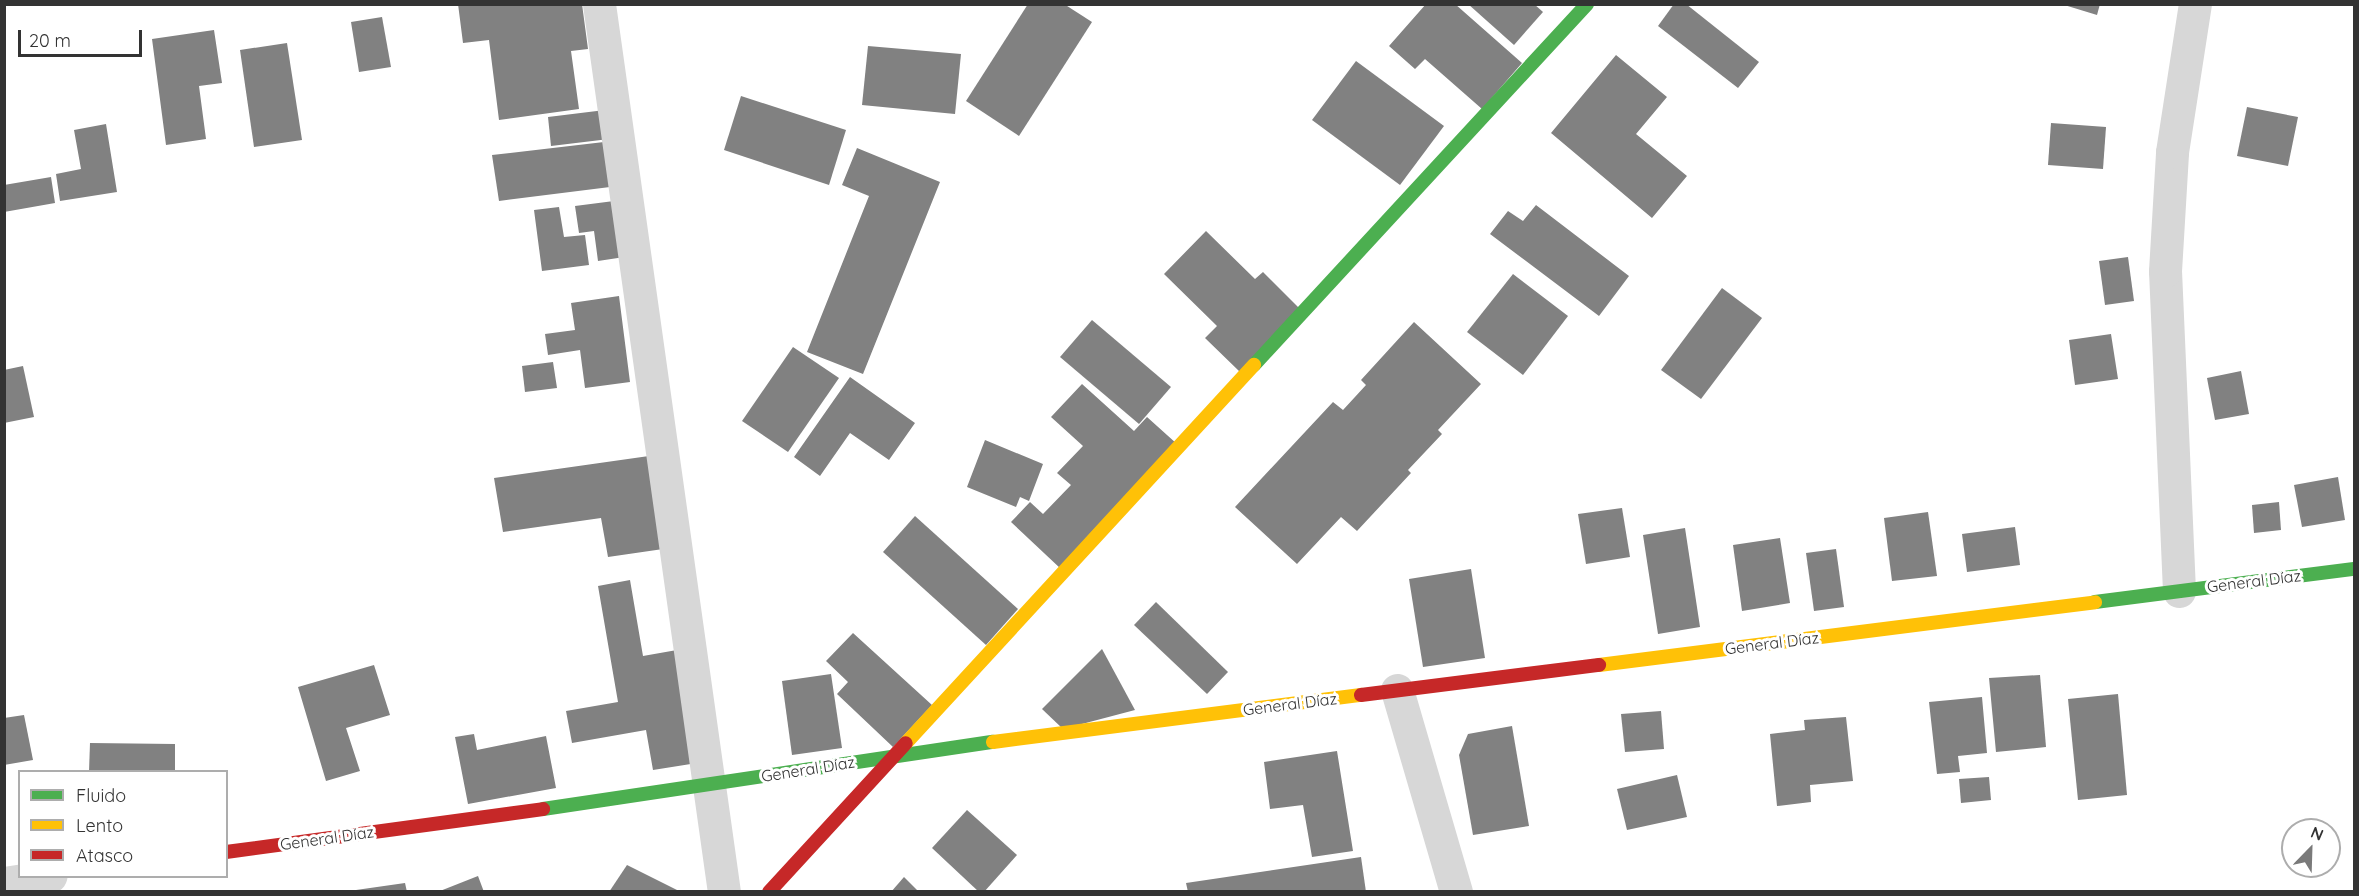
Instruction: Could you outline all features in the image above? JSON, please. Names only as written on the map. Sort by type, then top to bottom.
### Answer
[{"type":"street","points":[[599,4],[724,891]]},
{"type":"street","points":[[769,891],[898,754],[1587,4]]},
{"type":"street","points":[[2179,591],[2164,271],[2172,152],[2195,4]]},
{"type":"street","name":"General Díaz","points":[[228,852],[709,786],[898,754],[2355,569]]},
{"type":"street","points":[[1397,690],[1456,891]]},
{"type":"street","points":[[4,883],[37,878]]},
{"type":"building","points":[[458,4],[582,4],[588,49],[571,51],[579,109],[499,120],[489,40],[463,43]]},
{"type":"building","points":[[1028,4],[1064,4],[1092,22],[1019,136],[966,101]]},
{"type":"building","points":[[1426,4],[1455,4],[1522,63],[1482,109],[1425,59],[1415,69],[1389,46]]},
{"type":"building","points":[[1468,4],[1534,4],[1543,12],[1514,45]]},
{"type":"building","points":[[1674,4],[1686,4],[1759,62],[1738,88],[1658,26]]},
{"type":"building","points":[[2061,4],[2100,4],[2097,15]]},
{"type":"building","points":[[382,17],[391,67],[359,72],[351,22]]},
{"type":"building","points":[[214,30],[222,83],[199,86],[206,139],[166,145],[152,39]]},
{"type":"building","points":[[287,43],[302,140],[254,147],[240,50]]},
{"type":"building","points":[[868,46],[961,54],[955,114],[862,105]]},
{"type":"building","points":[[1616,55],[1667,97],[1636,134],[1687,176],[1652,218],[1551,133]]},
{"type":"building","points":[[1356,61],[1444,126],[1400,185],[1312,120]]},
{"type":"building","points":[[741,96],[846,130],[829,185],[724,150]]},
{"type":"building","points":[[2247,107],[2298,117],[2288,166],[2237,156]]},
{"type":"building","points":[[605,110],[609,139],[551,146],[548,117]]},
{"type":"building","points":[[2051,123],[2106,127],[2103,169],[2048,165]]},
{"type":"building","points":[[106,124],[117,192],[60,201],[56,174],[81,169],[74,130]]},
{"type":"building","points":[[604,142],[610,187],[499,201],[492,155]]},
{"type":"building","points":[[857,148],[940,182],[863,374],[807,352],[869,196],[842,185]]},
{"type":"building","points":[[51,177],[55,203],[4,212],[4,185]]},
{"type":"building","points":[[614,201],[631,256],[598,261],[594,231],[579,233],[575,206]]},
{"type":"building","points":[[1536,205],[1629,276],[1599,316],[1490,234],[1508,211],[1523,221]]},
{"type":"building","points":[[559,207],[564,237],[585,235],[589,265],[542,271],[534,210]]},
{"type":"building","points":[[1206,231],[1255,279],[1263,272],[1301,310],[1240,372],[1205,338],[1217,326],[1164,274]]},
{"type":"building","points":[[2128,257],[2134,301],[2105,305],[2099,261]]},
{"type":"building","points":[[1513,274],[1568,316],[1523,375],[1467,332]]},
{"type":"building","points":[[1722,288],[1762,318],[1701,399],[1661,370]]},
{"type":"building","points":[[619,296],[630,382],[585,388],[580,350],[548,355],[545,334],[575,330],[571,303]]},
{"type":"building","points":[[1092,320],[1171,387],[1139,424],[1060,357]]},
{"type":"building","points":[[1414,322],[1481,384],[1438,430],[1442,434],[1408,470],[1411,473],[1357,531],[1341,517],[1297,564],[1235,507],[1333,402],[1343,410],[1366,385],[1361,380]]},
{"type":"building","points":[[2111,334],[2118,379],[2075,385],[2069,340]]},
{"type":"building","points":[[793,347],[839,378],[788,452],[742,421]]},
{"type":"building","points":[[553,362],[557,388],[525,392],[522,366]]},
{"type":"building","points":[[23,366],[34,417],[4,423],[4,370]]},
{"type":"building","points":[[2241,371],[2249,414],[2215,420],[2207,378]]},
{"type":"building","points":[[850,377],[915,423],[889,460],[850,433],[820,476],[794,457]]},
{"type":"building","points":[[1082,384],[1134,431],[1147,417],[1177,444],[1061,569],[1011,522],[1030,502],[1043,514],[1071,485],[1057,473],[1083,446],[1051,417]]},
{"type":"building","points":[[985,440],[1043,464],[1029,501],[1020,497],[1016,507],[967,487]]},
{"type":"building","points":[[656,455],[670,548],[608,557],[601,518],[503,532],[494,478]]},
{"type":"building","points":[[2338,477],[2345,520],[2302,527],[2294,485]]},
{"type":"building","points":[[2279,502],[2281,530],[2254,533],[2252,505]]},
{"type":"building","points":[[1622,508],[1630,557],[1586,564],[1578,514]]},
{"type":"building","points":[[1928,512],[1937,576],[1892,581],[1884,518]]},
{"type":"building","points":[[915,516],[1018,609],[986,645],[883,552]]},
{"type":"building","points":[[2015,527],[2020,565],[1967,572],[1962,534]]},
{"type":"building","points":[[1685,528],[1700,627],[1658,634],[1643,535]]},
{"type":"building","points":[[1780,538],[1790,603],[1742,611],[1733,545]]},
{"type":"building","points":[[1836,549],[1844,607],[1814,611],[1806,553]]},
{"type":"building","points":[[1471,569],[1485,658],[1423,667],[1409,579]]},
{"type":"building","points":[[630,580],[643,656],[677,650],[697,763],[653,770],[646,730],[572,743],[566,711],[618,702],[598,586]]},
{"type":"building","points":[[1156,602],[1228,672],[1207,694],[1134,625]]},
{"type":"building","points":[[853,633],[932,705],[893,747],[837,694],[848,682],[826,661]]},
{"type":"building","points":[[1102,649],[1135,710],[1063,729],[1042,709]]},
{"type":"building","points":[[374,665],[390,715],[346,728],[360,771],[326,781],[298,687]]},
{"type":"building","points":[[831,674],[842,748],[792,755],[782,681]]},
{"type":"building","points":[[2040,675],[2046,747],[1996,752],[1989,678]]},
{"type":"building","points":[[2118,694],[2127,795],[2078,800],[2068,699]]},
{"type":"building","points":[[1982,697],[1987,753],[1958,756],[1960,772],[1937,774],[1929,702]]},
{"type":"building","points":[[1661,711],[1664,749],[1625,752],[1621,714]]},
{"type":"building","points":[[24,715],[33,760],[4,765],[4,718]]},
{"type":"building","points":[[1846,717],[1853,781],[1810,785],[1811,802],[1777,806],[1770,734],[1805,730],[1804,720]]},
{"type":"building","points":[[1512,726],[1529,826],[1473,835],[1459,755],[1468,734]]},
{"type":"building","points":[[474,734],[477,750],[546,736],[556,788],[468,804],[455,737]]},
{"type":"building","points":[[90,743],[175,744],[175,770],[89,770]]},
{"type":"building","points":[[1337,751],[1353,851],[1312,857],[1303,805],[1270,809],[1264,762]]},
{"type":"building","points":[[1677,775],[1687,817],[1627,830],[1617,789]]},
{"type":"building","points":[[1989,777],[1991,800],[1961,803],[1959,779]]},
{"type":"building","points":[[967,810],[1017,855],[984,892],[979,892],[932,848]]},
{"type":"building","points":[[1361,857],[1366,892],[1188,892],[1186,883]]},
{"type":"building","points":[[627,865],[677,890],[677,892],[609,892]]},
{"type":"building","points":[[478,876],[484,892],[440,892],[440,891]]},
{"type":"building","points":[[904,877],[919,892],[891,892]]},
{"type":"building","points":[[405,883],[407,892],[356,892],[356,890]]},
{"type":"traffic: fast","points":[[1254,365],[1587,4]]},
{"type":"traffic: fast","points":[[2095,602],[2354,569]]},
{"type":"traffic: fast","points":[[543,809],[993,742]]},
{"type":"traffic: slow","points":[[906,743],[1254,365]]},
{"type":"traffic: slow","points":[[1599,665],[2095,602]]},
{"type":"traffic: slow","points":[[993,742],[1361,695]]},
{"type":"traffic: jam","points":[[1361,695],[1599,665]]},
{"type":"traffic: jam","points":[[769,892],[906,743]]},
{"type":"traffic: jam","points":[[228,852],[543,809]]}]
